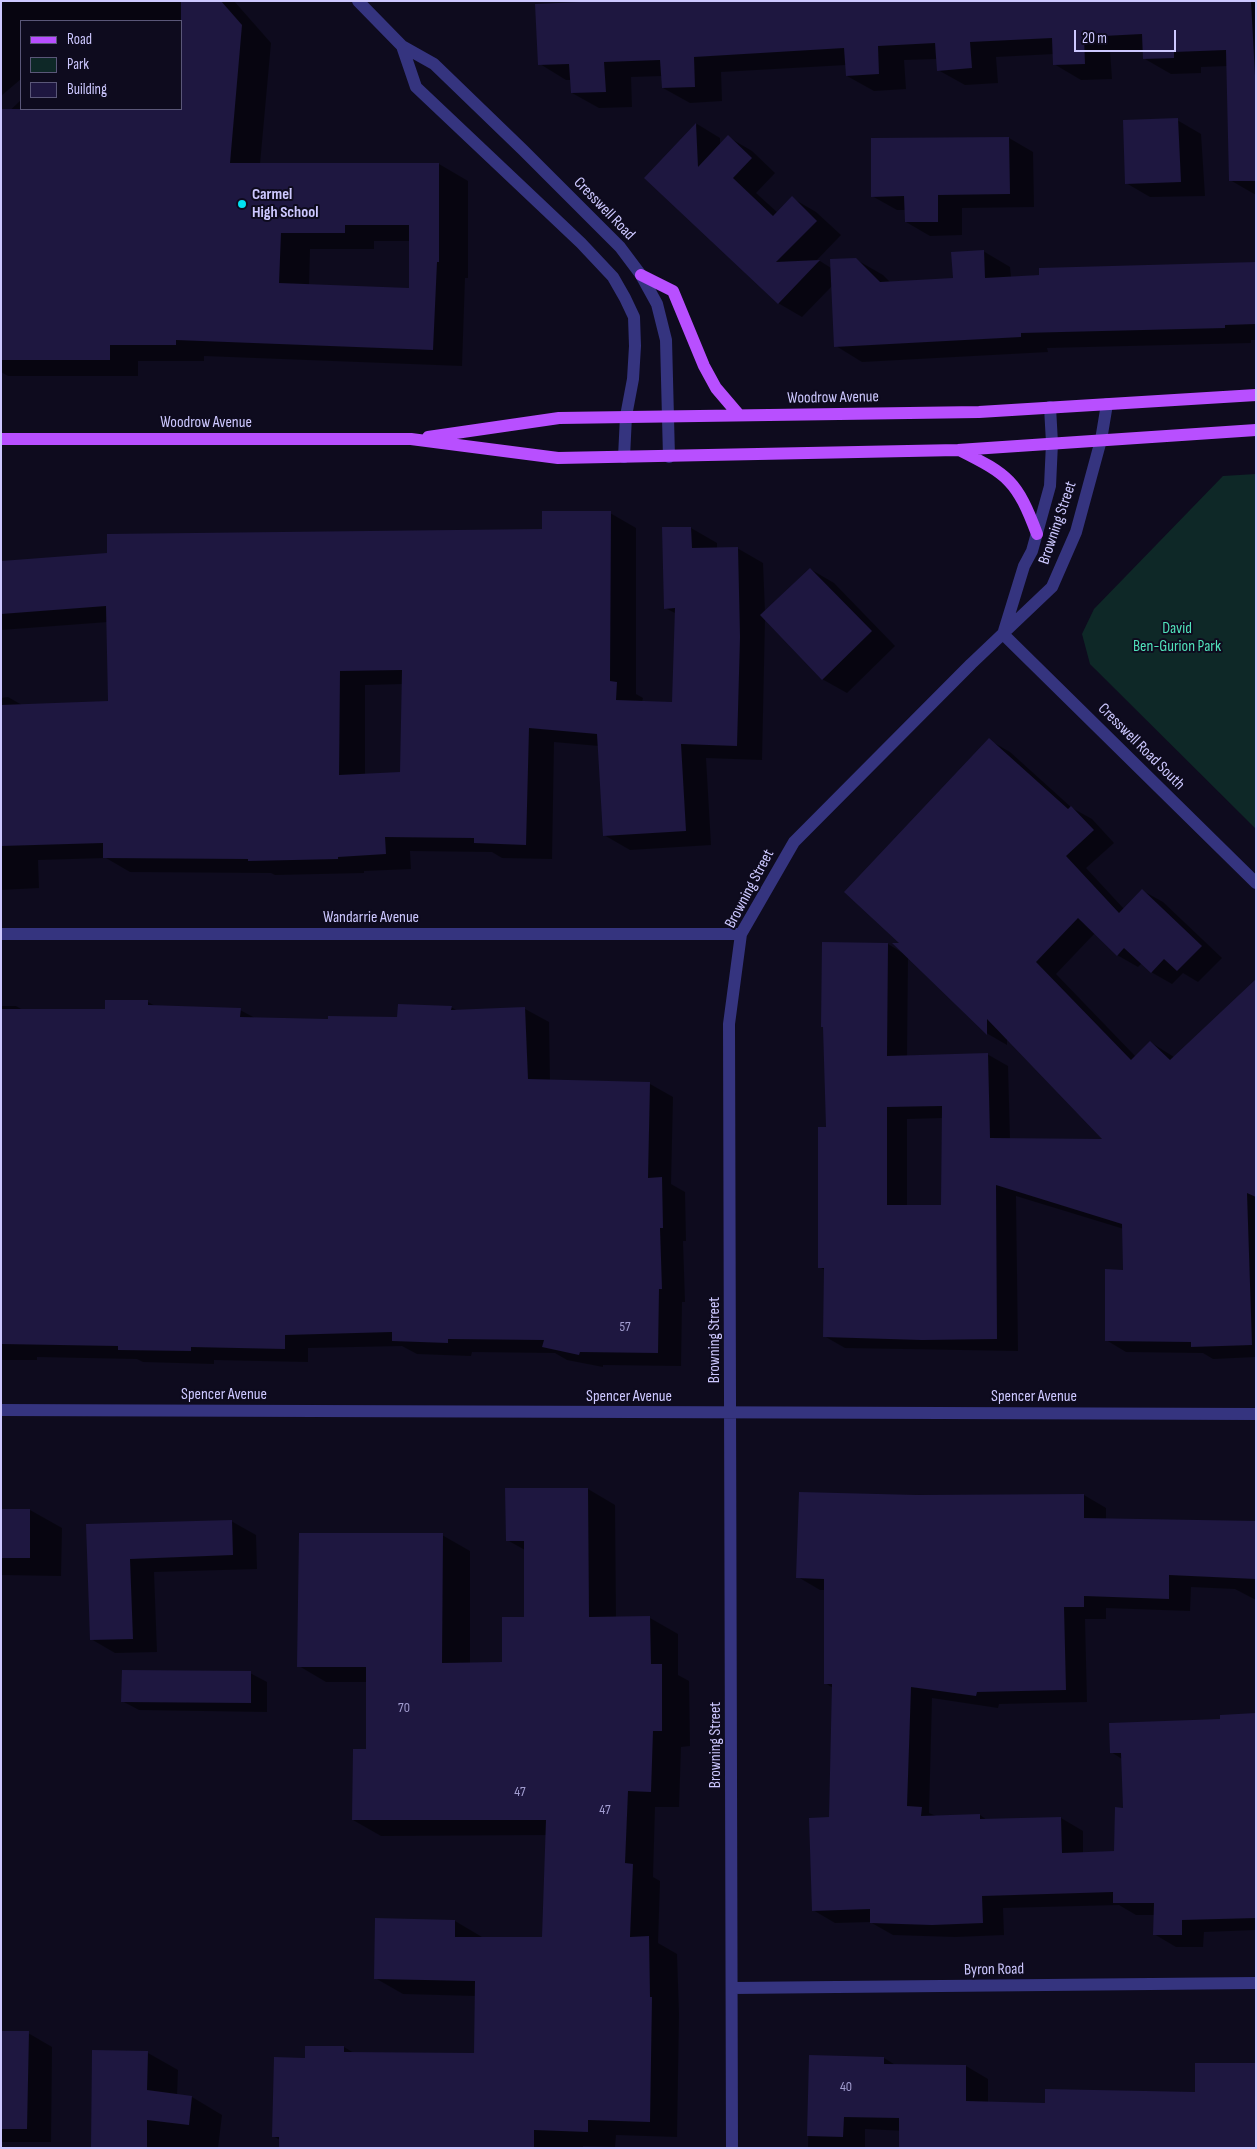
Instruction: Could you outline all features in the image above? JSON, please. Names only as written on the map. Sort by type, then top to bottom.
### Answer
[{"type":"main road","points":[[641,275],[673,291],[704,366],[716,388],[739,415]]},
{"type":"main road","name":"Woodrow Avenue","points":[[411,439],[559,418],[979,412],[1256,395]]},
{"type":"main road","name":"Woodrow Avenue","points":[[1,439],[411,439],[558,458],[958,450],[1256,430]]},
{"type":"main road","points":[[958,450],[992,466],[1010,481],[1024,499],[1037,534]]},
{"type":"street","name":"Cresswell Road","points":[[358,1],[402,46],[434,64],[620,247],[641,275],[657,304],[666,340],[669,457]]},
{"type":"street","name":"Cresswell Road","points":[[402,46],[416,87],[581,243],[613,276],[634,317],[634,380],[626,416],[624,457]]},
{"type":"street","name":"Browning Street","points":[[732,2148],[732,1413],[729,1024],[741,934],[794,842],[1052,587],[1076,532],[1101,440],[1107,404]]},
{"type":"street","name":"Browning Street","points":[[1003,634],[1037,534],[1050,486],[1052,443],[1050,407]]},
{"type":"street","name":"Cresswell Road South","points":[[1003,634],[1256,883]]},
{"type":"street","name":"Wandarrie Avenue","points":[[1,934],[741,934]]},
{"type":"street","name":"Spencer Avenue","points":[[1,1410],[1256,1414]]},
{"type":"street","name":"Byron Road","points":[[732,1988],[1256,1983]]},
{"type":"green space","name":"David Ben-Gurion Park","points":[[1256,474],[1256,829],[1090,664],[1082,634],[1094,609],[1223,476]]},
{"type":"building","points":[[181,1],[221,1],[242,25],[230,163],[439,163],[439,262],[437,262],[433,350],[176,340],[176,345],[110,345],[110,360],[1,360],[1,109],[182,110]],"holes":[[[345,225],[409,225],[409,288],[279,283],[281,233],[345,233]]]},
{"type":"building","points":[[603,1],[1251,1],[1256,94],[1256,181],[1229,181],[1226,50],[1174,52],[1174,58],[1143,59],[1142,34],[1084,37],[1085,64],[1053,65],[1052,38],[970,42],[972,68],[937,71],[935,43],[878,46],[879,74],[846,76],[844,48],[694,57],[695,87],[662,88],[660,60],[604,62],[606,92],[571,93],[569,64],[538,65],[535,4]]},
{"type":"building","points":[[1178,118],[1181,182],[1125,184],[1123,120]]},
{"type":"building","points":[[696,123],[698,167],[728,135],[752,158],[733,178],[773,216],[792,196],[817,221],[776,262],[820,260],[778,304],[644,178]]},
{"type":"building","points":[[1009,137],[1010,194],[938,195],[938,222],[905,222],[904,196],[871,197],[871,138]]},
{"type":"building","points":[[984,250],[985,278],[1039,275],[1039,268],[1256,262],[1256,324],[1225,325],[1225,328],[1021,333],[1021,337],[834,347],[830,259],[856,258],[880,282],[953,278],[951,252]]},
{"type":"building","points":[[542,511],[611,511],[610,681],[617,682],[616,700],[672,702],[675,608],[664,609],[662,527],[691,527],[692,548],[738,547],[740,637],[737,746],[681,744],[686,831],[603,836],[597,734],[529,728],[526,845],[474,843],[474,838],[385,837],[386,854],[338,857],[338,859],[248,861],[248,859],[103,858],[103,843],[1,846],[1,705],[108,701],[106,606],[1,614],[1,561],[107,553],[107,534],[542,529]],"holes":[[[402,670],[400,772],[339,775],[340,671]]]},
{"type":"building","points":[[810,568],[872,631],[822,680],[760,615]]},
{"type":"building","points":[[989,738],[1068,809],[1071,806],[1094,830],[1066,856],[1119,913],[1142,889],[1202,946],[1177,971],[1164,959],[1151,973],[1124,948],[1117,956],[1078,918],[1036,962],[1131,1060],[1150,1041],[1170,1060],[1256,979],[1256,1197],[1247,1193],[1252,1345],[1191,1347],[1191,1342],[1105,1341],[1105,1269],[1123,1270],[1122,1224],[996,1185],[997,1339],[922,1340],[823,1337],[824,1268],[818,1268],[818,1127],[826,1127],[823,1027],[821,1027],[822,942],[888,943],[887,1056],[988,1053],[990,1138],[1102,1139],[987,1019],[987,1035],[892,943],[899,943],[844,892]],"holes":[[[942,1106],[941,1205],[887,1205],[887,1107]]]},
{"type":"building","points":[[105,1000],[148,1000],[148,1005],[241,1008],[240,1017],[328,1019],[328,1016],[397,1017],[398,1004],[452,1006],[451,1010],[525,1007],[528,1079],[650,1082],[648,1178],[662,1177],[663,1228],[660,1228],[662,1289],[659,1289],[658,1353],[580,1352],[579,1355],[542,1347],[544,1340],[448,1339],[448,1343],[392,1341],[392,1332],[285,1335],[285,1349],[191,1347],[191,1351],[118,1350],[118,1346],[1,1344],[1,1009],[105,1009]]},
{"type":"building","points":[[505,1488],[588,1488],[589,1617],[650,1616],[651,1664],[662,1664],[662,1731],[653,1731],[651,1792],[628,1791],[625,1863],[633,1864],[630,1937],[649,1936],[650,1997],[652,1997],[650,2122],[588,2120],[588,2132],[534,2130],[534,2148],[279,2148],[279,2137],[272,2137],[274,2057],[305,2058],[305,2046],[344,2046],[344,2052],[474,2053],[475,1981],[374,1979],[375,1918],[455,1920],[455,1937],[542,1937],[546,1820],[352,1820],[353,1749],[366,1749],[366,1667],[297,1667],[299,1533],[443,1533],[442,1663],[502,1662],[502,1617],[524,1617],[524,1541],[506,1541]]},
{"type":"building","points":[[799,1492],[917,1495],[1084,1494],[1084,1518],[1256,1521],[1256,1579],[1169,1575],[1169,1599],[1084,1596],[1084,1607],[1064,1607],[1066,1690],[977,1692],[976,1696],[911,1687],[907,1806],[922,1807],[921,1816],[980,1814],[980,1819],[1061,1817],[1062,1853],[1114,1851],[1115,1807],[1123,1808],[1121,1753],[1110,1753],[1109,1723],[1220,1719],[1220,1715],[1256,1713],[1256,1918],[1182,1920],[1182,1935],[1153,1935],[1154,1903],[1113,1903],[1113,1892],[982,1896],[983,1923],[932,1925],[870,1923],[870,1909],[812,1911],[809,1818],[829,1817],[832,1684],[824,1684],[824,1579],[796,1578]]},
{"type":"building","points":[[1,1509],[30,1509],[30,1558],[1,1558]]},
{"type":"building","points":[[232,1520],[233,1555],[130,1559],[133,1639],[90,1640],[86,1524]]},
{"type":"building","points":[[122,1670],[251,1671],[251,1703],[121,1702]]},
{"type":"building","points":[[1,2031],[29,2031],[27,2129],[1,2129]]},
{"type":"building","points":[[92,2050],[148,2051],[147,2090],[192,2096],[189,2125],[147,2120],[147,2148],[91,2148]]},
{"type":"building","points":[[809,2055],[884,2057],[884,2064],[966,2065],[966,2101],[1045,2103],[1045,2089],[1195,2092],[1195,2063],[1256,2063],[1256,2148],[899,2148],[899,2118],[844,2117],[843,2137],[807,2136]]},
{"type":"place","name":"Carmel High School","points":[[242,204]]}]
